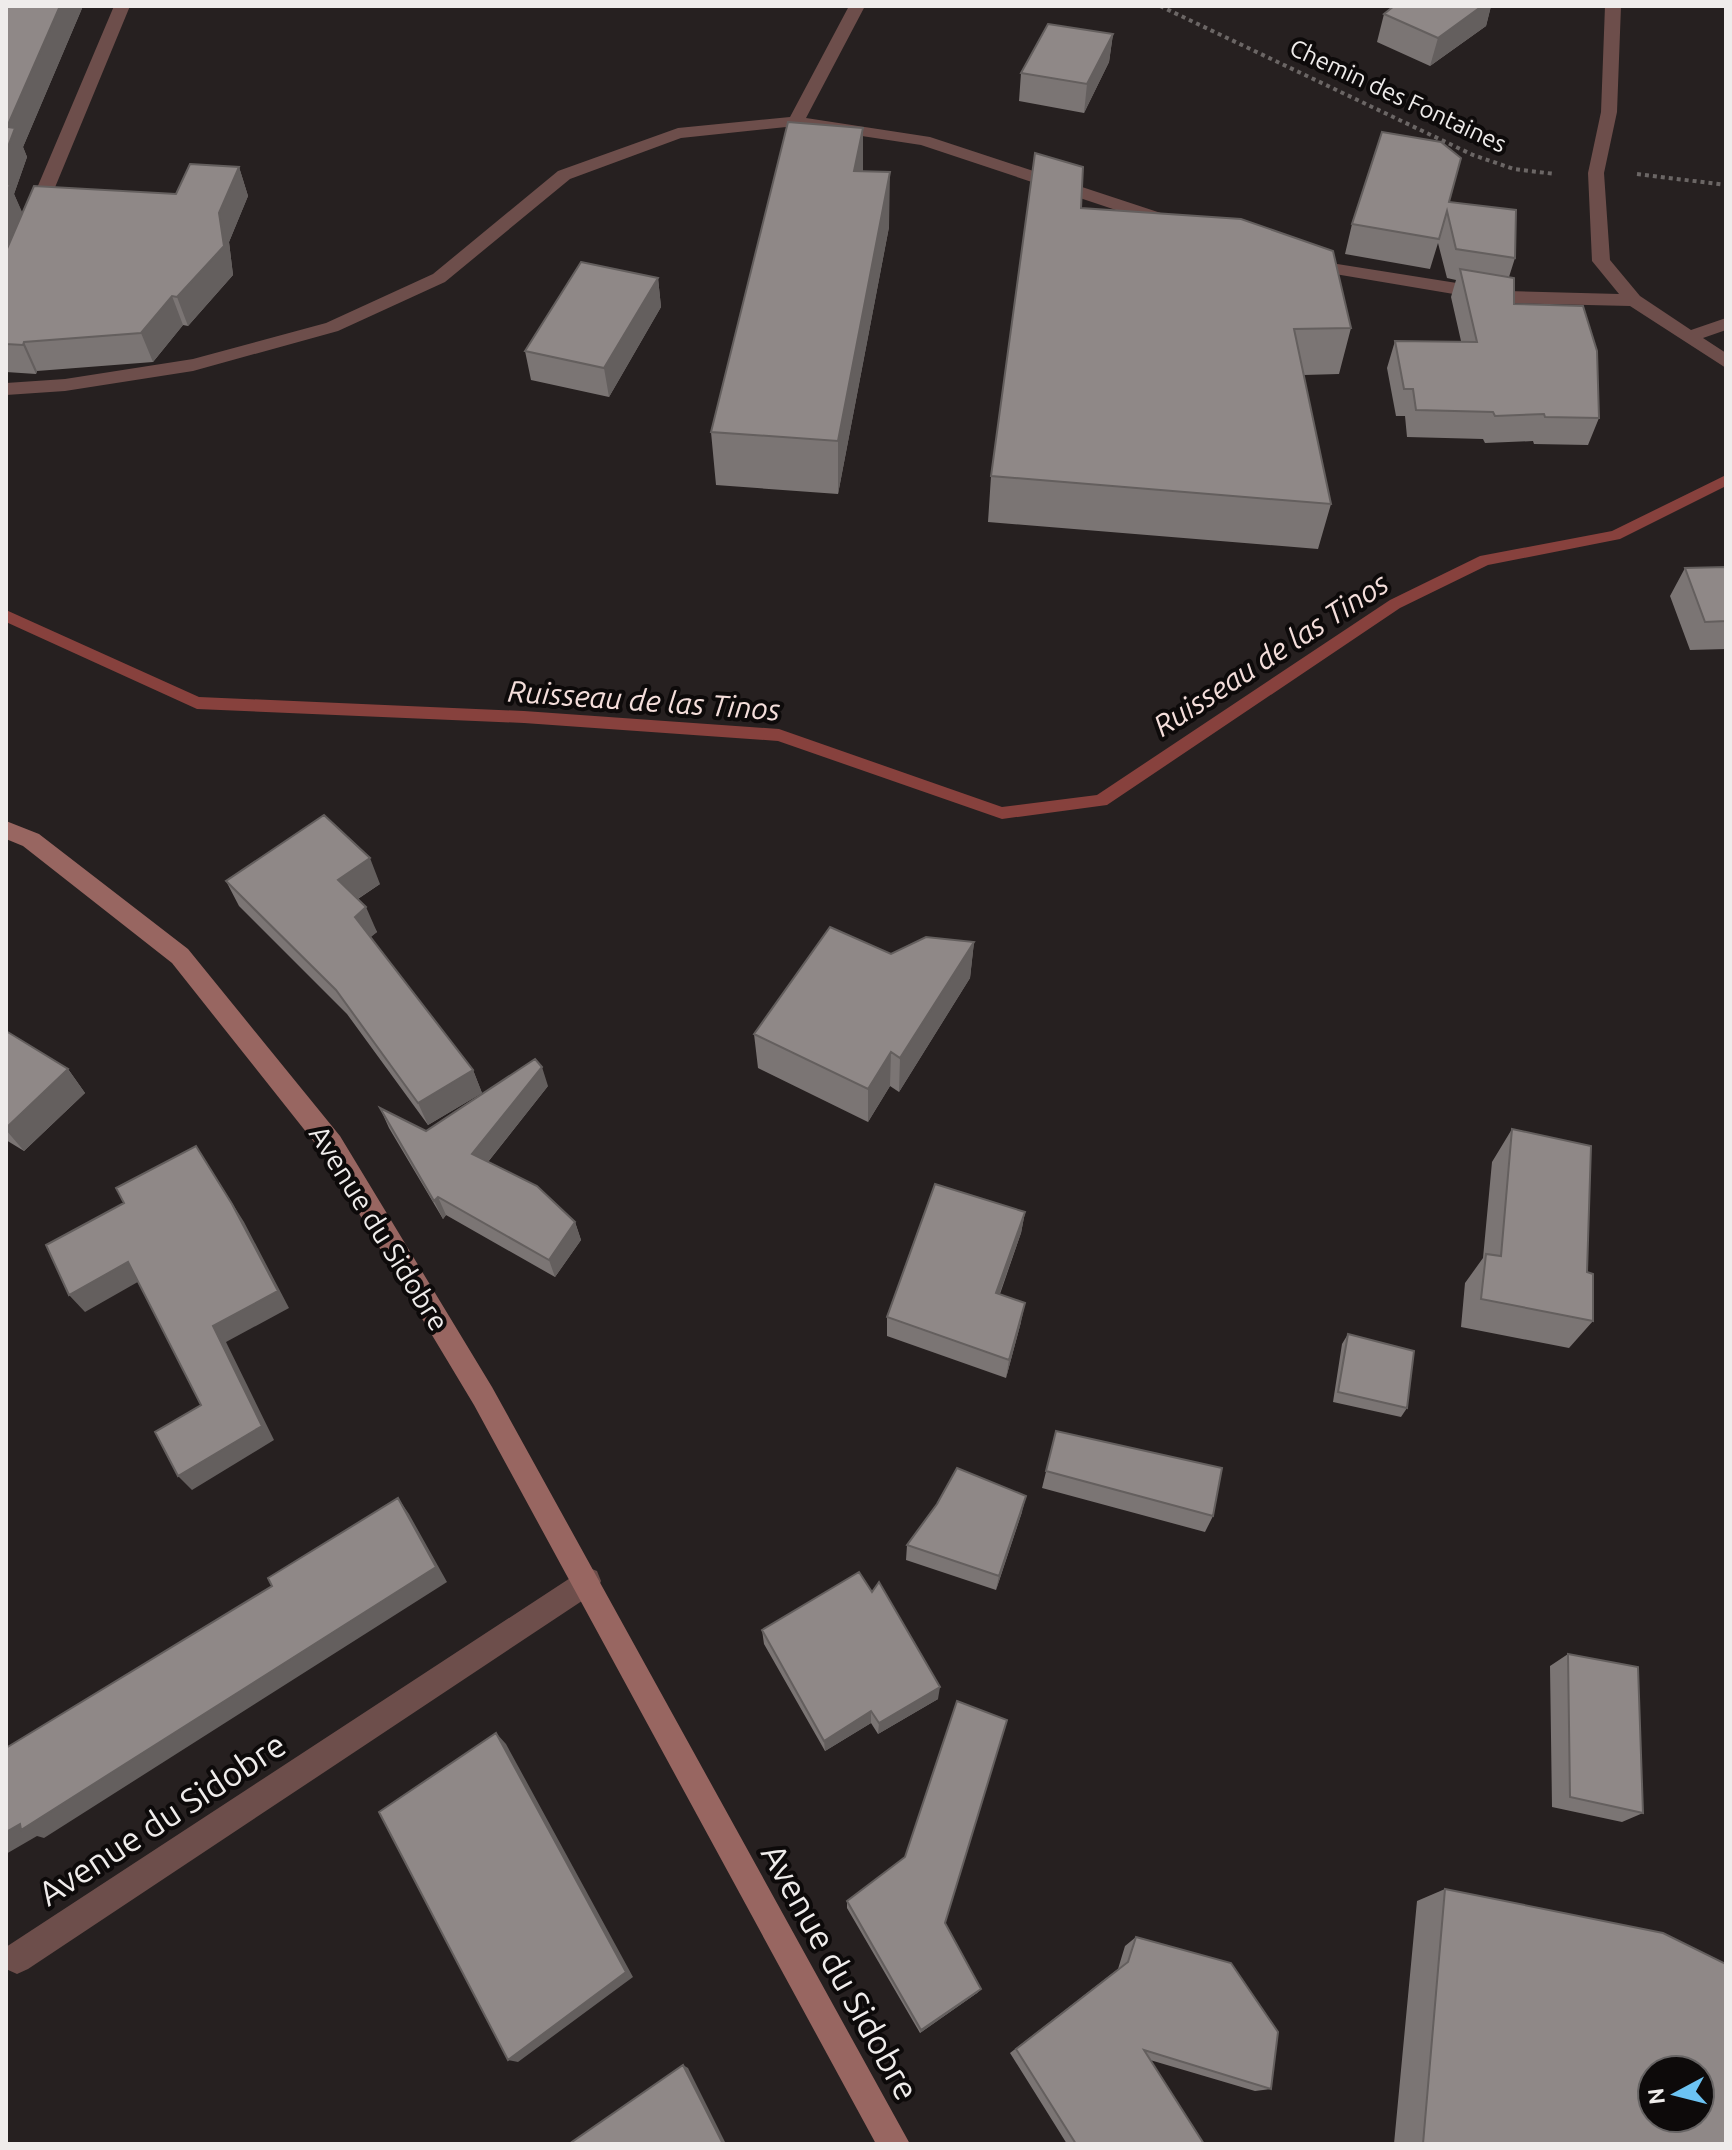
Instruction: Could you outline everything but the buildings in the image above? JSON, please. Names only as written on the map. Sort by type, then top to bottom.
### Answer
[{"type":"main road","name":"Avenue du Sidobre","points":[[6,830],[31,840],[180,956],[331,1144],[483,1396],[894,2144]]},
{"type":"street","points":[[31,223],[122,6]]},
{"type":"street","points":[[796,121],[857,6]]},
{"type":"street","points":[[1613,6],[1609,112],[1596,173],[1601,261],[1634,300],[1726,362]]},
{"type":"street","points":[[6,389],[65,385],[193,365],[332,327],[439,278],[564,175],[678,133],[796,121],[924,140],[1182,225]]},
{"type":"street","points":[[1285,255],[1329,268],[1507,297],[1634,300]]},
{"type":"street","points":[[1689,337],[1726,324]]},
{"type":"street","name":"Avenue du Sidobre","points":[[17,1958],[587,1581]]},
{"type":"path","name":"Chemin des Fontaines","points":[[1160,6],[1473,155],[1514,169],[1577,176],[1622,172],[1726,185]]},
{"type":"waterway","name":"Ruisseau de las Tinos","points":[[6,616],[197,703],[524,717],[779,735],[1002,813],[1101,801],[1395,604],[1485,560],[1615,535],[1726,480]]}]
